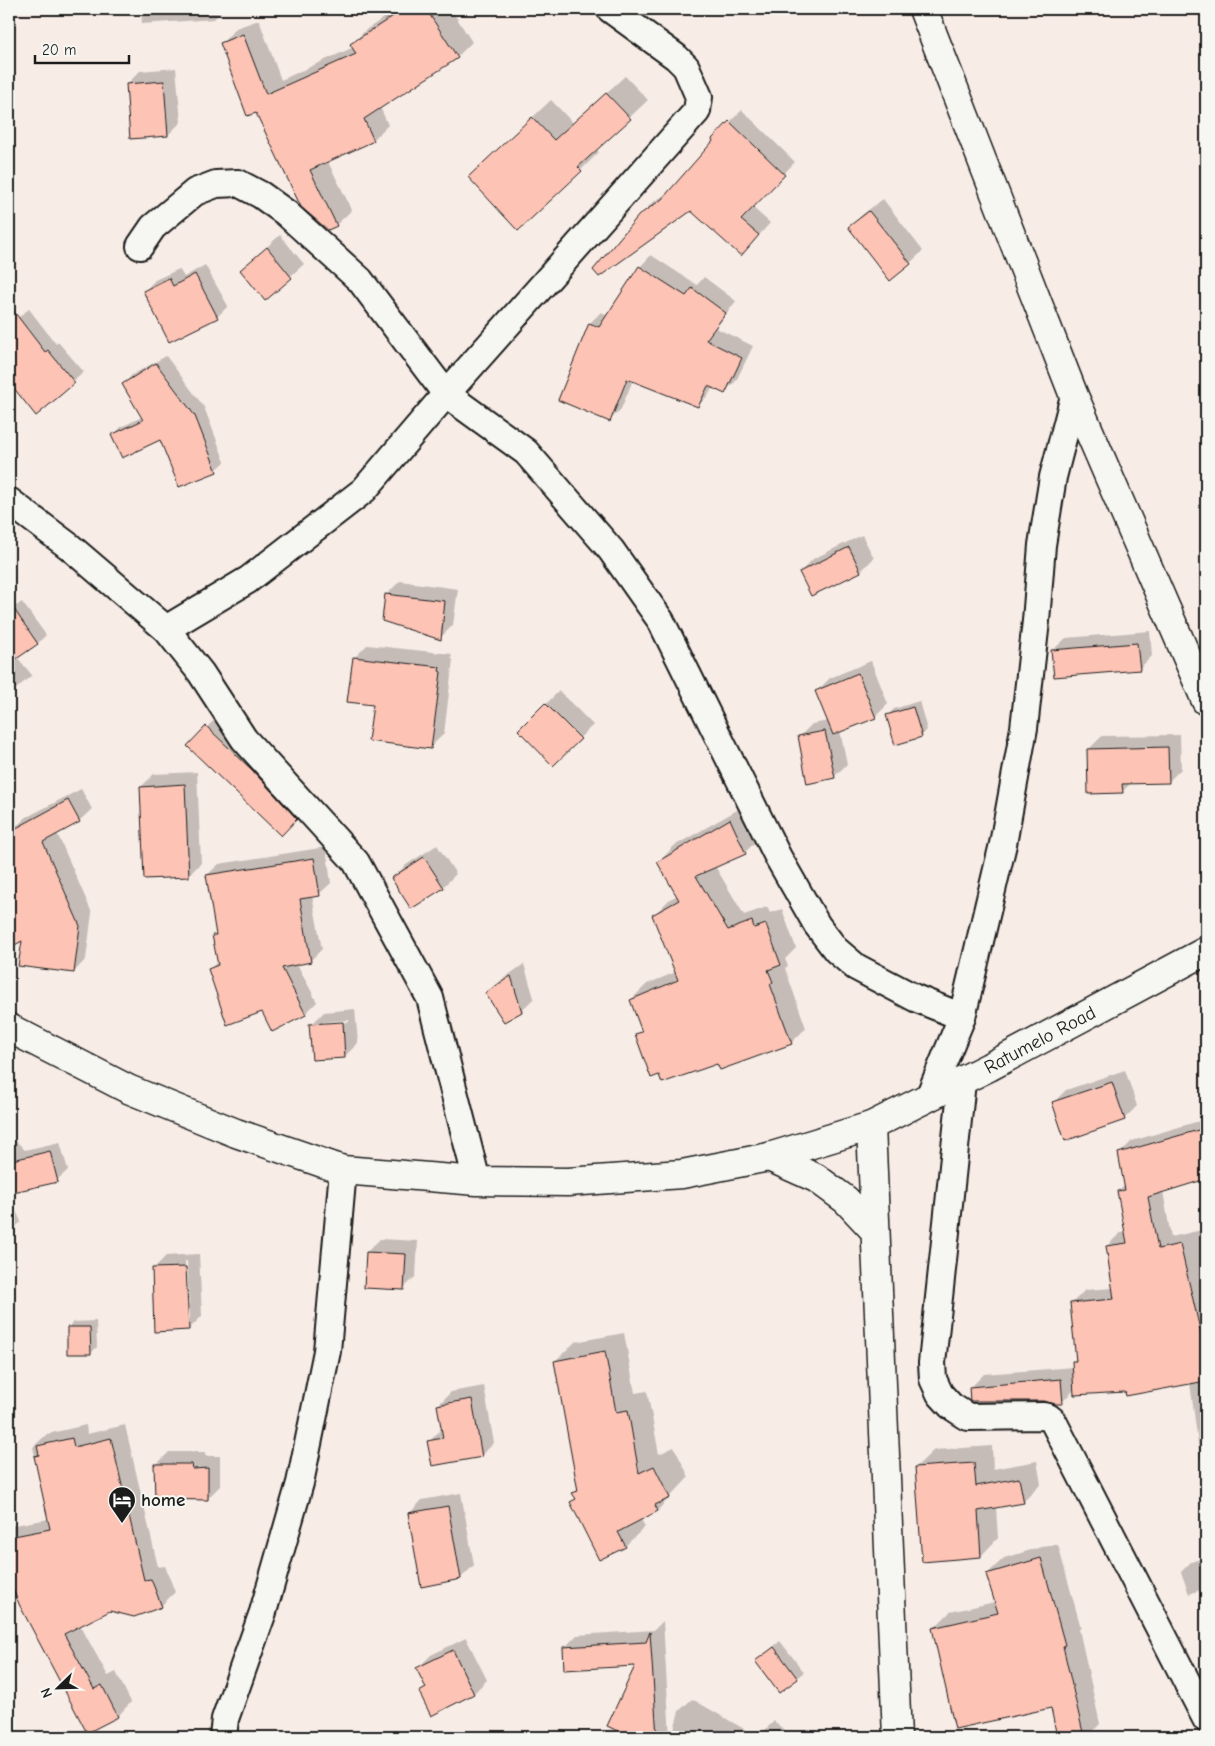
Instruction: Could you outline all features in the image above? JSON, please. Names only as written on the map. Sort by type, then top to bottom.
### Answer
[{"type":"street","points":[[166,629],[248,580],[364,490],[446,394],[697,110],[698,96],[686,67],[676,57],[610,9]]},
{"type":"street","points":[[923,9],[1074,396],[1206,701]]},
{"type":"street","points":[[140,246],[153,227],[195,192],[216,184],[238,183],[261,195],[286,213],[360,280],[446,394],[526,452],[617,558],[661,621],[778,857],[817,925],[836,950],[856,967],[915,998],[962,1016]]},
{"type":"street","points":[[929,1097],[962,1016],[1003,844],[1021,748],[1036,621],[1042,545],[1053,477],[1074,396]]},
{"type":"street","points":[[9,501],[70,547],[166,629],[201,673],[244,738],[356,862],[430,998],[477,1181]]},
{"type":"street","name":"Ratumelo Road","points":[[9,1028],[128,1089],[236,1133],[343,1170],[477,1181],[568,1182],[682,1174],[769,1157],[871,1126],[962,1082],[1206,951]]},
{"type":"street","points":[[962,1082],[932,1363],[934,1379],[940,1394],[951,1406],[968,1417],[1042,1416],[1053,1421],[1206,1719]]},
{"type":"street","points":[[871,1126],[897,1737]]},
{"type":"street","points":[[769,1157],[816,1178],[846,1200],[875,1231]]},
{"type":"street","points":[[223,1737],[225,1720],[262,1612],[302,1474],[327,1351],[343,1170]]},
{"type":"building","points":[[404,9],[426,9],[458,58],[364,119],[374,141],[310,170],[337,226],[328,230],[301,207],[256,113],[247,116],[220,43],[243,34],[266,94],[356,54],[350,44]]},
{"type":"building","points":[[164,81],[168,136],[130,139],[126,84]]},
{"type":"building","points":[[606,93],[631,119],[578,167],[582,171],[518,231],[468,177],[532,117],[554,140]]},
{"type":"building","points":[[729,121],[785,175],[741,220],[759,235],[741,256],[691,211],[599,277],[593,270],[639,215],[662,199]]},
{"type":"building","points":[[869,211],[911,264],[890,281],[848,227]]},
{"type":"building","points":[[267,247],[292,278],[265,301],[240,270]]},
{"type":"building","points":[[639,266],[686,296],[692,288],[726,313],[706,340],[742,358],[725,394],[708,386],[698,407],[627,379],[610,422],[558,400],[589,323],[599,327]]},
{"type":"building","points":[[195,274],[218,318],[169,342],[143,291],[169,278],[173,286]]},
{"type":"building","points":[[9,305],[45,352],[48,350],[75,383],[36,416],[9,382]]},
{"type":"building","points":[[156,363],[195,416],[217,472],[179,487],[160,440],[122,458],[111,435],[143,420],[122,384]]},
{"type":"building","points":[[849,547],[861,572],[811,596],[799,572]]},
{"type":"building","points":[[385,594],[445,601],[441,640],[382,621]]},
{"type":"building","points":[[9,602],[38,644],[9,664]]},
{"type":"building","points":[[1137,643],[1140,670],[1054,677],[1051,650]]},
{"type":"building","points":[[353,657],[440,667],[439,671],[441,672],[431,749],[368,741],[373,705],[347,702]]},
{"type":"building","points":[[858,673],[876,718],[833,735],[815,691]]},
{"type":"building","points":[[545,703],[581,739],[553,766],[518,730]]},
{"type":"building","points":[[913,707],[922,737],[895,745],[886,715]]},
{"type":"building","points":[[206,726],[252,770],[297,819],[281,836],[187,746]]},
{"type":"building","points":[[825,731],[835,778],[807,784],[798,736]]},
{"type":"building","points":[[1168,747],[1169,783],[1122,784],[1123,793],[1088,794],[1087,749]]},
{"type":"building","points":[[185,784],[189,877],[144,879],[140,787]]},
{"type":"building","points":[[68,800],[80,822],[43,842],[80,926],[74,973],[18,966],[22,941],[9,948],[9,832]]},
{"type":"building","points":[[730,819],[746,854],[696,876],[728,930],[752,921],[754,928],[766,924],[781,965],[768,970],[773,982],[770,984],[792,1044],[720,1070],[717,1064],[662,1083],[659,1075],[651,1078],[635,1034],[642,1032],[630,1000],[678,980],[652,915],[679,900],[657,862]]},
{"type":"building","points":[[424,857],[444,888],[411,909],[391,878]]},
{"type":"building","points":[[314,858],[320,896],[300,899],[311,962],[282,968],[306,1015],[272,1032],[262,1012],[227,1025],[208,969],[218,965],[212,935],[216,935],[206,875]]},
{"type":"building","points":[[511,976],[522,1012],[504,1022],[485,993]]},
{"type":"building","points":[[343,1022],[345,1058],[312,1060],[309,1024]]},
{"type":"building","points":[[1112,1082],[1125,1120],[1065,1141],[1052,1102]]},
{"type":"building","points":[[1202,1129],[1206,1142],[1206,1179],[1148,1197],[1158,1249],[1180,1244],[1202,1338],[1206,1381],[1126,1396],[1125,1392],[1074,1395],[1072,1361],[1076,1361],[1070,1303],[1114,1299],[1106,1246],[1127,1243],[1117,1191],[1125,1190],[1118,1153]]},
{"type":"building","points":[[50,1151],[58,1182],[9,1193],[9,1161]]},
{"type":"building","points":[[366,1252],[406,1254],[404,1290],[364,1288]]},
{"type":"building","points":[[186,1267],[189,1330],[154,1332],[152,1268]]},
{"type":"building","points":[[67,1327],[90,1327],[91,1354],[67,1354]]},
{"type":"building","points":[[605,1351],[616,1412],[628,1410],[639,1473],[654,1466],[670,1498],[655,1505],[658,1511],[618,1532],[626,1547],[599,1560],[570,1502],[576,1499],[572,1493],[578,1491],[554,1361]]},
{"type":"building","points":[[1061,1379],[1063,1404],[1043,1401],[970,1401],[969,1387]]},
{"type":"building","points":[[472,1399],[482,1457],[432,1466],[427,1441],[443,1438],[437,1405]]},
{"type":"building","points":[[72,1438],[74,1447],[111,1438],[144,1580],[151,1579],[162,1607],[134,1617],[110,1611],[64,1634],[94,1689],[102,1685],[118,1717],[87,1733],[20,1606],[11,1585],[13,1584],[9,1559],[9,1537],[50,1529],[34,1456],[39,1455],[37,1446]]},
{"type":"building","points":[[974,1463],[976,1486],[1019,1478],[1024,1503],[978,1511],[981,1557],[922,1562],[915,1467]]},
{"type":"building","points":[[154,1464],[192,1464],[193,1469],[208,1468],[208,1500],[155,1499]]},
{"type":"building","points":[[448,1506],[461,1579],[421,1587],[408,1513]]},
{"type":"building","points":[[1041,1558],[1065,1645],[1063,1646],[1084,1737],[1057,1737],[1051,1708],[955,1729],[932,1628],[998,1613],[986,1574]]},
{"type":"building","points":[[650,1632],[657,1737],[615,1737],[618,1731],[607,1726],[635,1666],[564,1670],[563,1647],[646,1642]]},
{"type":"building","points":[[774,1647],[798,1679],[779,1693],[755,1661]]},
{"type":"building","points":[[453,1650],[474,1694],[431,1716],[419,1692],[426,1688],[416,1668]]},
{"type":"place","name":"home","points":[[122,1524]]}]
